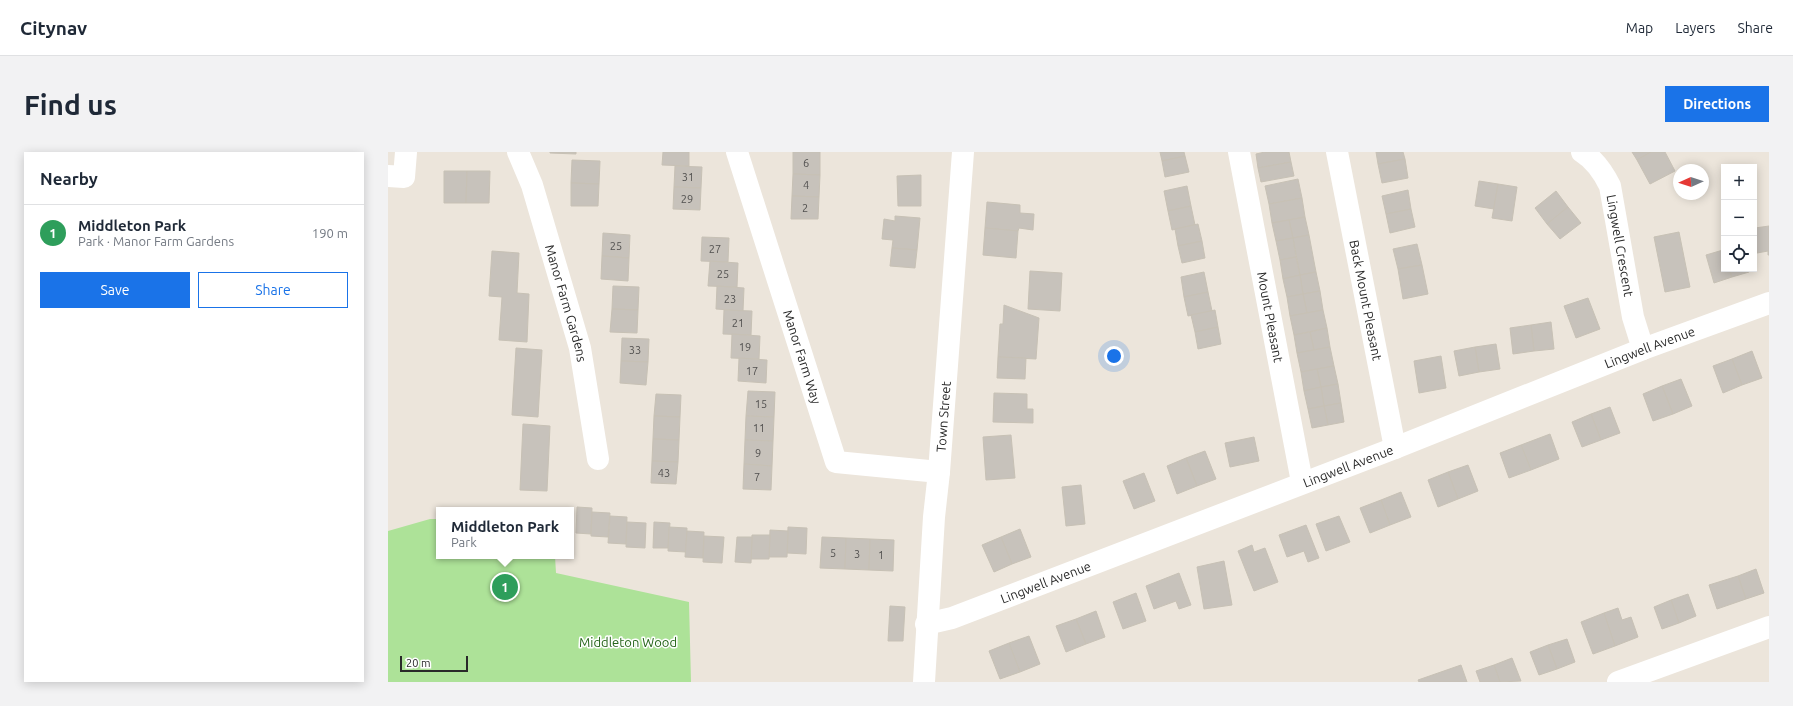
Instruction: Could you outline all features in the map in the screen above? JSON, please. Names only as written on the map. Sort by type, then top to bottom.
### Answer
[{"type":"street","points":[[396,176],[406,152]]},
{"type":"street","name":"Manor Farm Gardens","points":[[518,152],[532,185],[580,348],[598,459]]},
{"type":"street","name":"Manor Farm Way","points":[[736,152],[836,462],[939,472]]},
{"type":"street","name":"Town Street","points":[[924,682],[926,624],[963,152]]},
{"type":"street","name":"Mount Pleasant","points":[[1240,152],[1302,482]]},
{"type":"street","name":"Back Mount Pleasant","points":[[1337,152],[1394,448]]},
{"type":"street","name":"Lingwell Crescent","points":[[1582,152],[1601,169],[1610,186],[1633,317],[1643,349]]},
{"type":"street","name":"Lingwell Avenue","points":[[926,624],[952,618],[1302,482],[1394,448],[1643,349],[1769,303]]},
{"type":"street","points":[[1618,682],[1656,675],[1769,627]]},
{"type":"green space","name":"Middleton Wood","points":[[430,519],[436,519],[436,559],[555,559],[556,573],[689,602],[691,682],[388,682],[388,531]]},
{"type":"building","points":[[576,152],[576,154],[550,153]]},
{"type":"building","points":[[663,152],[689,152],[689,166],[662,165]]},
{"type":"building","points":[[793,152],[820,152],[820,175],[793,174]]},
{"type":"building","points":[[1160,152],[1184,152],[1185,156],[1162,161]]},
{"type":"building","points":[[1265,152],[1289,152],[1291,162],[1258,168],[1256,154]]},
{"type":"building","points":[[1376,152],[1403,152],[1405,159],[1378,164]]},
{"type":"building","points":[[1632,152],[1651,152],[1637,160]]},
{"type":"building","points":[[1651,152],[1665,152],[1673,167],[1673,172],[1650,184],[1637,160]]},
{"type":"building","points":[[1185,156],[1189,172],[1165,177],[1162,161]]},
{"type":"building","points":[[1405,159],[1408,178],[1382,183],[1378,164]]},
{"type":"building","points":[[572,160],[600,161],[599,184],[571,183]]},
{"type":"building","points":[[1291,162],[1294,176],[1261,182],[1258,168]]},
{"type":"building","points":[[675,166],[702,167],[701,188],[674,187]]},
{"type":"building","points":[[444,171],[467,171],[466,203],[444,203]]},
{"type":"building","points":[[467,171],[490,171],[489,203],[466,203]]},
{"type":"building","points":[[793,174],[820,175],[819,197],[792,196]]},
{"type":"building","points":[[921,175],[921,206],[898,206],[897,176]]},
{"type":"building","points":[[1298,179],[1302,198],[1269,204],[1265,186]]},
{"type":"building","points":[[1479,181],[1498,184],[1494,209],[1475,206]]},
{"type":"building","points":[[571,183],[599,184],[598,206],[571,206]]},
{"type":"building","points":[[1498,184],[1517,187],[1512,221],[1492,218]]},
{"type":"building","points":[[1187,186],[1191,206],[1168,211],[1164,191]]},
{"type":"building","points":[[674,187],[701,188],[700,210],[673,209]]},
{"type":"building","points":[[1408,190],[1411,209],[1386,214],[1382,196]]},
{"type":"building","points":[[1556,191],[1568,207],[1547,224],[1535,208]]},
{"type":"building","points":[[792,196],[819,197],[818,219],[791,219]]},
{"type":"building","points":[[1302,198],[1305,217],[1272,223],[1269,204]]},
{"type":"building","points":[[987,202],[1020,205],[1020,213],[1034,214],[1033,230],[1019,228],[1018,231],[985,228]]},
{"type":"building","points":[[1191,206],[1195,225],[1172,230],[1168,211]]},
{"type":"building","points":[[1568,207],[1581,223],[1560,239],[1547,224]]},
{"type":"building","points":[[1411,209],[1415,227],[1390,233],[1386,214]]},
{"type":"building","points":[[895,216],[920,218],[917,250],[892,248],[893,240],[882,239],[884,219],[895,221]]},
{"type":"building","points":[[1305,217],[1309,235],[1293,238],[1289,220]]},
{"type":"building","points":[[1289,220],[1293,238],[1276,241],[1272,223]]},
{"type":"building","points":[[1198,224],[1202,241],[1178,246],[1175,229]]},
{"type":"building","points":[[1769,226],[1769,255],[1768,251],[1757,253],[1757,228]]},
{"type":"building","points":[[985,228],[1018,231],[1016,258],[983,255]]},
{"type":"building","points":[[1679,232],[1690,287],[1665,292],[1654,237]]},
{"type":"building","points":[[603,233],[630,235],[629,258],[602,256]]},
{"type":"building","points":[[1309,235],[1316,272],[1300,275],[1293,238]]},
{"type":"building","points":[[702,237],[729,238],[728,262],[701,261]]},
{"type":"building","points":[[1293,238],[1296,257],[1280,260],[1276,241]]},
{"type":"building","points":[[1202,241],[1205,258],[1182,263],[1178,246]]},
{"type":"building","points":[[1417,244],[1422,265],[1398,269],[1393,249]]},
{"type":"building","points":[[892,248],[917,250],[915,268],[890,266]]},
{"type":"building","points":[[492,251],[519,253],[517,293],[529,294],[527,342],[499,340],[502,297],[489,296]]},
{"type":"building","points":[[1721,251],[1721,272],[1730,272],[1732,277],[1714,283],[1706,255]]},
{"type":"building","points":[[602,256],[629,258],[628,281],[601,279]]},
{"type":"building","points":[[1296,257],[1300,275],[1283,279],[1280,260]]},
{"type":"building","points":[[710,261],[738,263],[737,287],[708,286]]},
{"type":"building","points":[[1422,265],[1428,294],[1403,299],[1398,269]]},
{"type":"building","points":[[1030,271],[1062,273],[1060,311],[1028,309]]},
{"type":"building","points":[[1204,272],[1208,292],[1184,297],[1181,277]]},
{"type":"building","points":[[1316,272],[1320,291],[1303,294],[1300,275]]},
{"type":"building","points":[[1730,272],[1749,272],[1732,277]]},
{"type":"building","points":[[1300,275],[1303,294],[1287,297],[1283,279]]},
{"type":"building","points":[[613,286],[639,287],[638,310],[612,309]]},
{"type":"building","points":[[717,286],[744,288],[743,311],[716,309]]},
{"type":"building","points":[[1320,291],[1323,310],[1307,313],[1303,294]]},
{"type":"building","points":[[1208,292],[1212,311],[1188,316],[1184,297]]},
{"type":"building","points":[[1303,294],[1307,313],[1290,316],[1287,297]]},
{"type":"building","points":[[1588,298],[1600,329],[1576,338],[1564,306]]},
{"type":"building","points":[[1004,305],[1039,318],[1036,359],[998,357],[1000,324],[1003,324]]},
{"type":"building","points":[[612,309],[638,310],[637,333],[610,332]]},
{"type":"building","points":[[724,310],[752,311],[751,335],[723,334]]},
{"type":"building","points":[[1215,310],[1218,327],[1195,332],[1191,315]]},
{"type":"building","points":[[1323,310],[1327,328],[1294,335],[1290,316]]},
{"type":"building","points":[[1551,322],[1554,349],[1534,351],[1531,325]]},
{"type":"building","points":[[1531,325],[1534,351],[1513,354],[1510,328]]},
{"type":"building","points":[[1218,327],[1221,344],[1198,349],[1195,332]]},
{"type":"building","points":[[1327,328],[1330,347],[1314,350],[1310,332]]},
{"type":"building","points":[[1310,332],[1314,350],[1297,353],[1294,335]]},
{"type":"building","points":[[732,334],[760,336],[759,359],[731,358]]},
{"type":"building","points":[[622,338],[649,339],[648,362],[621,361]]},
{"type":"building","points":[[1496,344],[1500,369],[1479,372],[1475,347]]},
{"type":"building","points":[[1330,347],[1334,366],[1301,372],[1297,353]]},
{"type":"building","points":[[1475,347],[1479,372],[1459,376],[1454,351]]},
{"type":"building","points":[[516,348],[542,350],[538,417],[512,415]]},
{"type":"building","points":[[1752,351],[1762,378],[1742,385],[1732,359]]},
{"type":"building","points":[[1441,356],[1446,388],[1419,393],[1414,361]]},
{"type":"building","points":[[998,357],[1026,358],[1025,379],[997,378]]},
{"type":"building","points":[[739,358],[767,360],[766,383],[738,381]]},
{"type":"building","points":[[1732,359],[1742,385],[1723,393],[1713,366]]},
{"type":"building","points":[[621,361],[648,362],[646,385],[620,383]]},
{"type":"building","points":[[1334,366],[1338,384],[1321,387],[1317,369]]},
{"type":"building","points":[[1317,369],[1321,387],[1304,391],[1301,372]]},
{"type":"building","points":[[1681,379],[1692,406],[1673,414],[1662,386]]},
{"type":"building","points":[[1338,384],[1341,403],[1324,406],[1321,387]]},
{"type":"building","points":[[1662,386],[1673,414],[1653,421],[1643,394]]},
{"type":"building","points":[[1321,387],[1324,406],[1308,409],[1304,391]]},
{"type":"building","points":[[748,391],[775,392],[774,417],[746,416]]},
{"type":"building","points":[[994,393],[1027,394],[1027,409],[1033,409],[1033,423],[993,422]]},
{"type":"building","points":[[656,394],[681,395],[680,417],[654,416]]},
{"type":"building","points":[[1341,403],[1344,422],[1328,425],[1324,406]]},
{"type":"building","points":[[1324,406],[1328,425],[1312,428],[1308,409]]},
{"type":"building","points":[[1610,407],[1620,433],[1601,440],[1591,414]]},
{"type":"building","points":[[1591,414],[1601,440],[1582,447],[1572,422]]},
{"type":"building","points":[[654,416],[680,417],[679,440],[653,439]]},
{"type":"building","points":[[746,416],[774,417],[773,441],[745,440]]},
{"type":"building","points":[[523,424],[550,426],[547,491],[520,490]]},
{"type":"building","points":[[1550,434],[1559,459],[1531,470],[1521,445]]},
{"type":"building","points":[[1011,435],[1015,478],[986,480],[983,437]]},
{"type":"building","points":[[1254,437],[1259,461],[1230,467],[1225,443]]},
{"type":"building","points":[[653,439],[679,440],[678,462],[652,461]]},
{"type":"building","points":[[745,440],[773,441],[772,466],[744,464]]},
{"type":"building","points":[[1521,445],[1531,470],[1509,478],[1500,453]]},
{"type":"building","points":[[1205,451],[1216,479],[1197,486],[1186,458]]},
{"type":"building","points":[[1186,458],[1197,486],[1177,494],[1167,466]]},
{"type":"building","points":[[652,461],[678,462],[676,484],[651,483]]},
{"type":"building","points":[[744,464],[772,466],[771,490],[743,489]]},
{"type":"building","points":[[1468,465],[1478,491],[1458,499],[1448,472]]},
{"type":"building","points":[[1448,472],[1458,499],[1438,507],[1428,480]]},
{"type":"building","points":[[1144,473],[1155,501],[1134,509],[1123,481]]},
{"type":"building","points":[[1081,485],[1085,524],[1066,526],[1062,487]]},
{"type":"building","points":[[1401,492],[1411,517],[1390,525],[1381,500]]},
{"type":"building","points":[[1381,500],[1390,525],[1370,533],[1360,508]]},
{"type":"building","points":[[577,507],[592,508],[591,534],[576,533]]},
{"type":"building","points":[[592,512],[610,513],[608,537],[591,536]]},
{"type":"building","points":[[610,516],[627,517],[626,544],[608,543]]},
{"type":"building","points":[[1339,516],[1350,542],[1326,551],[1316,524]]},
{"type":"building","points":[[627,522],[646,523],[645,548],[626,547]]},
{"type":"building","points":[[654,522],[670,523],[668,548],[653,548]]},
{"type":"building","points":[[1306,525],[1319,558],[1308,562],[1304,551],[1287,557],[1279,535]]},
{"type":"building","points":[[669,527],[687,528],[686,552],[668,551]]},
{"type":"building","points":[[788,527],[807,528],[806,554],[787,553]]},
{"type":"building","points":[[1020,529],[1031,557],[1012,564],[1001,537]]},
{"type":"building","points":[[770,530],[788,531],[787,557],[769,557]]},
{"type":"building","points":[[687,531],[704,532],[703,558],[685,557]]},
{"type":"building","points":[[752,535],[770,535],[769,559],[751,559]]},
{"type":"building","points":[[704,536],[724,537],[722,563],[703,562]]},
{"type":"building","points":[[737,537],[752,537],[751,563],[735,562]]},
{"type":"building","points":[[822,537],[846,538],[845,569],[820,568]]},
{"type":"building","points":[[1001,537],[1012,564],[994,572],[982,545]]},
{"type":"building","points":[[846,538],[870,539],[869,570],[845,569]]},
{"type":"building","points":[[870,539],[894,540],[893,571],[869,570]]},
{"type":"building","points":[[1252,545],[1254,552],[1265,548],[1278,582],[1254,591],[1238,551]]},
{"type":"building","points":[[1224,561],[1232,605],[1204,609],[1197,567]]},
{"type":"building","points":[[1756,569],[1764,593],[1746,599],[1738,576]]},
{"type":"building","points":[[1179,573],[1191,605],[1179,609],[1176,601],[1154,609],[1146,586]]},
{"type":"building","points":[[1738,576],[1746,599],[1717,609],[1709,585]]},
{"type":"building","points":[[1136,593],[1146,621],[1123,629],[1113,602]]},
{"type":"building","points":[[1688,594],[1696,616],[1679,623],[1671,600]]},
{"type":"building","points":[[1671,600],[1679,623],[1662,629],[1654,607]]},
{"type":"building","points":[[890,606],[905,607],[903,641],[888,641]]},
{"type":"building","points":[[1618,608],[1622,620],[1631,617],[1638,637],[1615,646],[1604,613]]},
{"type":"building","points":[[1096,611],[1105,637],[1086,644],[1076,619]]},
{"type":"building","points":[[1604,613],[1615,646],[1593,654],[1581,622]]},
{"type":"building","points":[[1076,619],[1086,644],[1066,652],[1056,626]]},
{"type":"building","points":[[1029,636],[1040,664],[1020,672],[1009,643]]},
{"type":"building","points":[[1567,639],[1575,662],[1557,669],[1548,645]]},
{"type":"building","points":[[1009,643],[1020,672],[1000,679],[989,651]]},
{"type":"building","points":[[1548,645],[1557,669],[1539,675],[1530,652]]},
{"type":"building","points":[[1512,658],[1521,681],[1500,682],[1494,665]]},
{"type":"building","points":[[1461,665],[1467,682],[1419,682],[1418,680]]},
{"type":"building","points":[[1494,665],[1500,682],[1480,682],[1476,671]]},
{"type":"place","name":"Middleton Park","points":[[505,587]]}]
